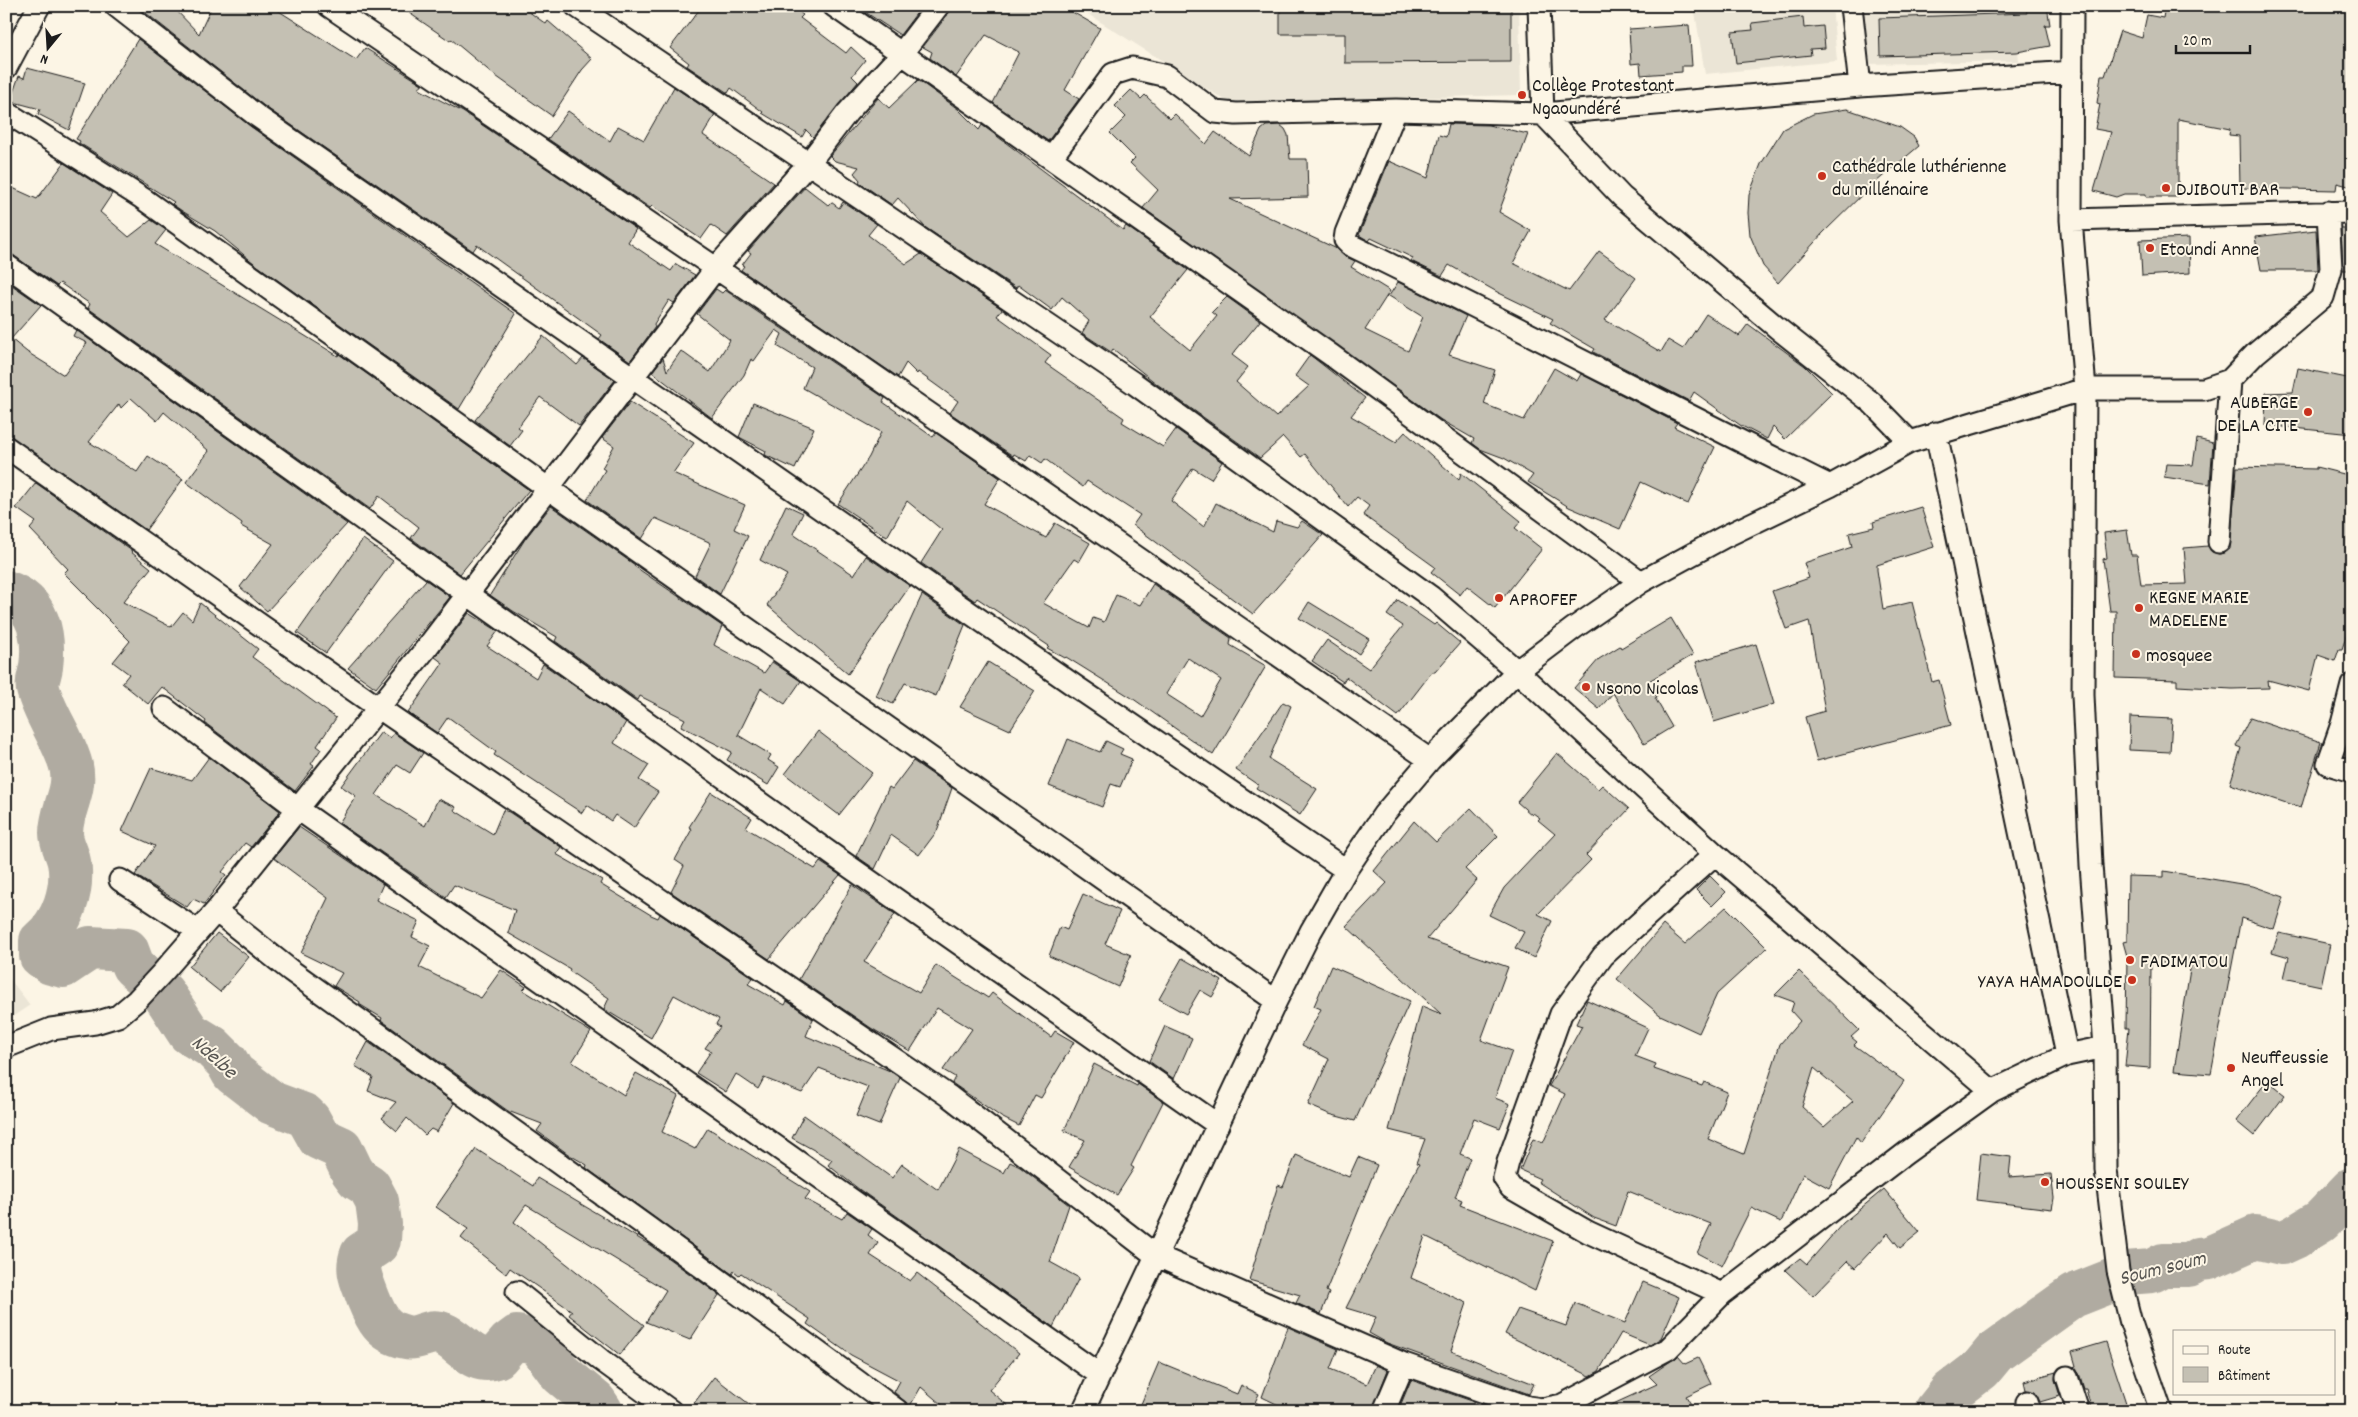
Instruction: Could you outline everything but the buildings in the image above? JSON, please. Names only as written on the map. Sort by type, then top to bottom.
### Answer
[{"type":"street","points":[[6,68],[39,6]]},
{"type":"street","points":[[116,6],[257,116],[1059,674],[1346,870]]},
{"type":"street","points":[[329,6],[716,268],[1430,760]]},
{"type":"street","points":[[576,6],[1135,384],[1431,597],[1517,671],[1715,854],[1992,1090]]},
{"type":"street","points":[[834,6],[1331,355],[1641,582]]},
{"type":"street","points":[[6,1047],[51,1029],[95,1023],[118,1016],[137,1000],[163,972],[216,911],[379,708],[634,379],[716,268],[808,164],[847,113],[902,54],[938,6]]},
{"type":"street","points":[[1539,6],[1543,114],[1622,197],[1781,331],[1871,402],[1910,442]]},
{"type":"street","points":[[1852,6],[1860,86]]},
{"type":"street","points":[[2072,6],[2071,220],[2085,389],[2083,695],[2091,866],[2105,1047],[2106,1170],[2118,1271],[2130,1323],[2161,1411]]},
{"type":"street","points":[[1051,158],[1113,74],[1132,68],[1167,76],[1214,112],[1236,114],[1396,110],[1543,114],[1860,86],[2072,72]]},
{"type":"street","points":[[1396,110],[1346,233],[1345,240],[1350,245],[1498,317],[1682,413],[1830,486]]},
{"type":"street","points":[[6,112],[142,198],[549,489],[1276,1001]]},
{"type":"street","points":[[1083,1411],[1276,1001],[1311,931],[1346,870],[1384,814],[1430,760],[1517,671],[1574,628],[1641,582],[1724,537],[1830,486],[1910,442],[2085,389],[2204,389],[2230,380],[2254,354],[2323,297],[2331,269],[2328,212]]},
{"type":"street","points":[[2071,220],[2352,212]]},
{"type":"street","points":[[6,265],[829,852],[1218,1125]]},
{"type":"street","points":[[2218,542],[2230,380]]},
{"type":"street","points":[[1936,433],[2067,1054]]},
{"type":"street","points":[[6,447],[379,708],[950,1097],[1155,1255],[1404,1364],[1527,1409],[1542,1409],[1562,1405],[1668,1349],[1722,1294],[1890,1165],[1992,1090],[2067,1054],[2105,1047]]},
{"type":"street","points":[[2352,685],[2342,724],[2328,764],[2352,772]]},
{"type":"street","points":[[164,708],[298,808],[1100,1375]]},
{"type":"street","points":[[1715,854],[1603,956],[1561,1014],[1504,1178],[1511,1188],[1588,1232],[1722,1294]]},
{"type":"street","points":[[120,880],[198,931]]},
{"type":"street","points":[[216,911],[290,970],[650,1229],[898,1411]]},
{"type":"street","points":[[517,1292],[601,1360],[670,1411]]},
{"type":"street","points":[[1384,1411],[1404,1364]]},
{"type":"street","points":[[2067,1377],[2078,1411]]},
{"type":"shaded area","points":[[1075,6],[1519,6],[1521,95],[1228,102]]},
{"type":"shaded area","points":[[1694,6],[1832,6],[1837,61],[1705,74]]},
{"type":"shaded area","points":[[1859,6],[2014,6],[2019,61],[1865,64]]},
{"type":"shaded area","points":[[6,974],[30,1005],[6,1021]]},
{"type":"waterway","name":"Ndelbe","points":[[6,592],[26,604],[33,612],[37,622],[42,643],[38,689],[45,709],[68,756],[72,775],[72,784],[63,816],[61,833],[69,862],[70,883],[61,915],[49,934],[41,941],[41,956],[51,963],[63,966],[90,948],[127,950],[133,966],[163,993],[189,1033],[212,1047],[227,1062],[233,1073],[272,1103],[304,1115],[319,1138],[341,1148],[352,1171],[358,1179],[369,1186],[377,1201],[380,1224],[379,1240],[377,1244],[362,1254],[359,1266],[362,1282],[374,1312],[386,1328],[391,1332],[406,1337],[416,1337],[433,1332],[443,1334],[450,1337],[474,1356],[489,1359],[497,1357],[517,1337],[538,1343],[561,1374],[595,1402],[601,1411]]},
{"type":"waterway","name":"Soum soum","points":[[1936,1411],[1951,1392],[1981,1369],[1995,1352],[2073,1296],[2116,1279],[2126,1273],[2152,1271],[2163,1265],[2189,1265],[2199,1259],[2209,1258],[2256,1237],[2282,1243],[2321,1221],[2352,1189]]},
{"type":"place","name":"Collège Protestant Ngaoundéré","points":[[1522,95]]},
{"type":"place","name":"Cathédrale luthérienne du millénaire","points":[[1822,176]]},
{"type":"place","name":"DJIBOUTI BAR","points":[[2166,188]]},
{"type":"place","name":"Etoundi Anne","points":[[2150,248]]},
{"type":"place","name":"AUBERGE DE LA CITE","points":[[2308,412]]},
{"type":"place","name":"APROFEF","points":[[1499,598]]},
{"type":"place","name":"KEGNE MARIE MADELENE","points":[[2139,608]]},
{"type":"place","name":"mosquee","points":[[2136,654]]},
{"type":"place","name":"Nsono Nicolas","points":[[1586,687]]},
{"type":"place","name":"FADIMATOU","points":[[2130,960]]},
{"type":"place","name":"YAYA HAMADOULDE","points":[[2132,980]]},
{"type":"place","name":"Neuffeussie Angel","points":[[2231,1068]]},
{"type":"place","name":"HOUSSENI SOULEY","points":[[2045,1182]]}]
